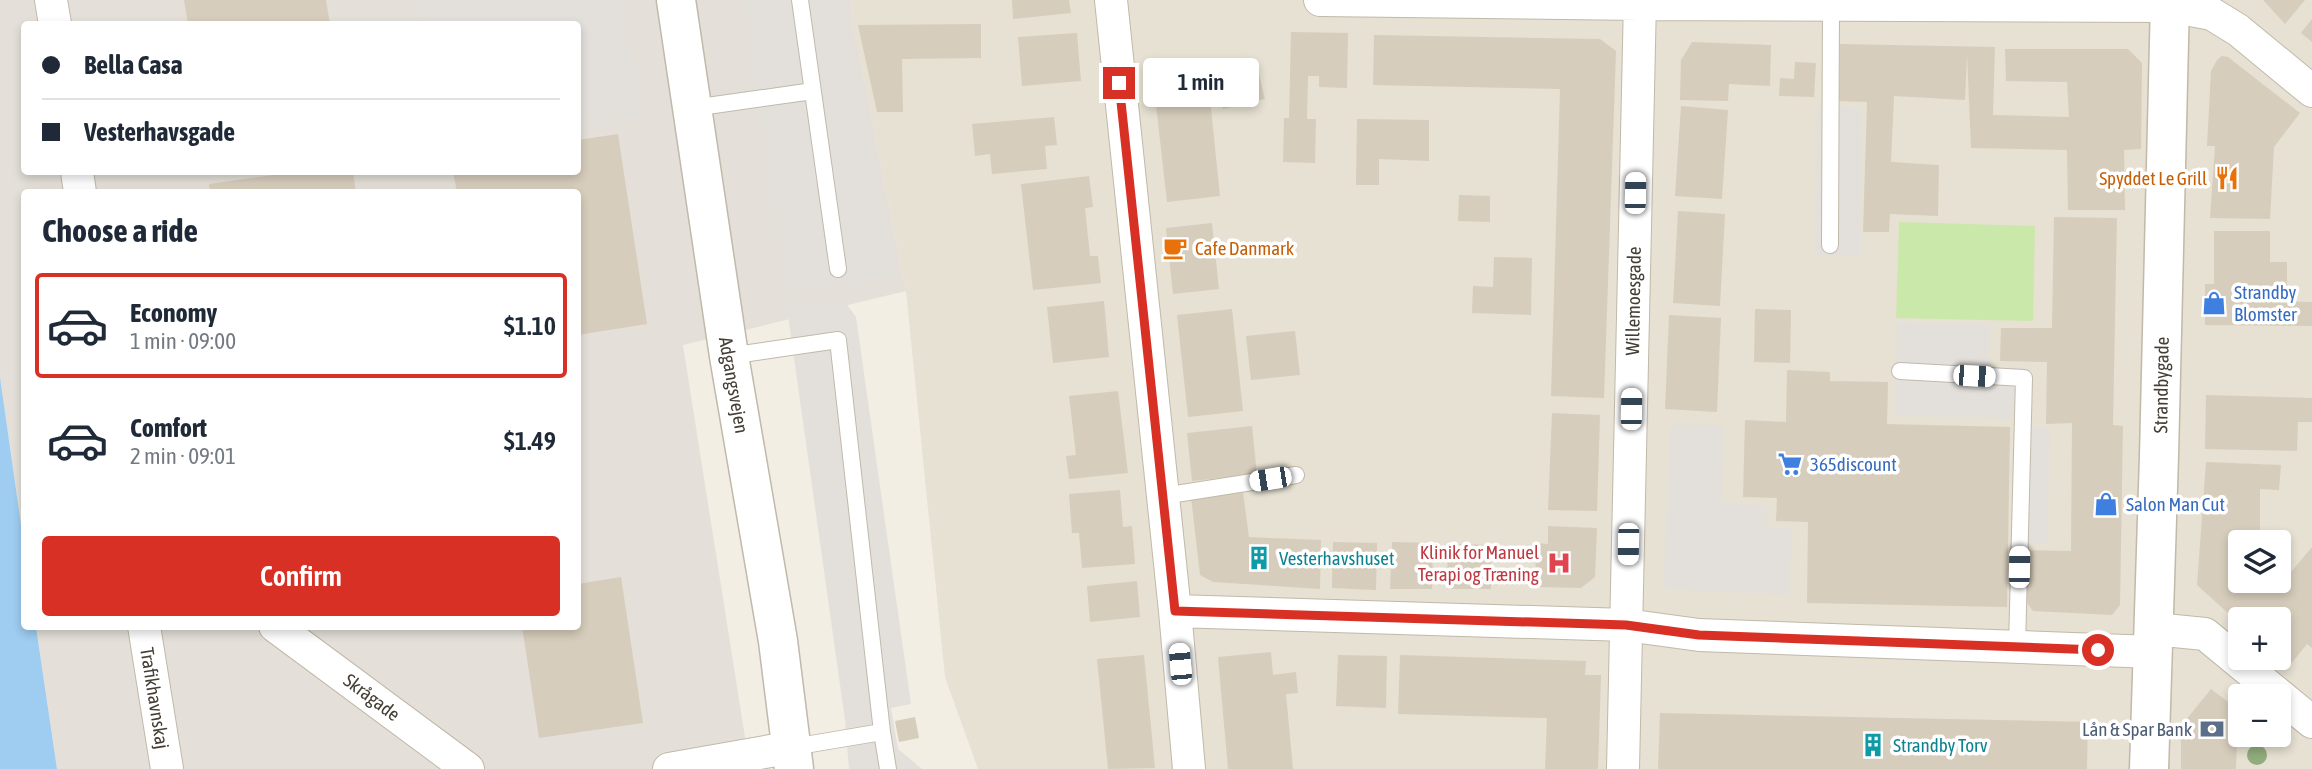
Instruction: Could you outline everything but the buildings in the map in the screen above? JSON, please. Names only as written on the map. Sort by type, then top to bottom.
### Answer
[{"type":"street","points":[[51,0],[54,21]]},
{"type":"street","name":"Adgangsvejen","points":[[676,0],[729,356],[778,641],[793,758]]},
{"type":"street","points":[[1111,0],[1189,769]]},
{"type":"street","points":[[1320,0],[1831,5],[2170,3],[2212,14],[2238,30],[2312,91]]},
{"type":"street","name":"Willemoesgade","points":[[1623,769],[1640,2]]},
{"type":"street","name":"Strandbygade","points":[[2149,769],[2170,3]]},
{"type":"street","points":[[1175,611],[1626,625],[1699,635],[2017,647],[2154,641],[2204,634],[2312,722]]},
{"type":"street","name":"Trafikhavnskaj","points":[[145,630],[167,769]]},
{"type":"street","name":"Skrågade","points":[[280,630],[468,769]]},
{"type":"street","points":[[669,769],[793,758]]},
{"type":"lane","points":[[800,0],[838,269]]},
{"type":"lane","points":[[1830,245],[1831,5]]},
{"type":"lane","points":[[693,108],[813,91]]},
{"type":"lane","points":[[729,356],[838,341],[888,769]]},
{"type":"lane","points":[[1900,372],[2024,378],[2017,647]]},
{"type":"lane","points":[[1163,495],[1296,475]]},
{"type":"lane","points":[[793,758],[882,732]]},
{"type":"shaded area","points":[[0,0],[852,0],[853,21],[906,291],[683,345],[750,769],[57,769],[36,630],[581,630],[581,189],[21,189],[21,525],[0,377]]},
{"type":"shaded area","points":[[418,0],[623,0],[641,117],[581,127],[581,21],[422,21]]},
{"type":"shaded area","points":[[743,0],[845,0],[895,277],[785,291]]},
{"type":"shaded area","points":[[852,0],[2312,0],[2312,769],[978,769],[945,677],[906,291],[853,21]]},
{"type":"shaded area","points":[[1817,106],[1862,107],[1861,255],[1816,255]]},
{"type":"shaded area","points":[[841,297],[856,317],[911,704],[891,708],[898,749],[922,769],[849,769],[845,720],[786,301]]},
{"type":"shaded area","points":[[1897,322],[1990,325],[1989,367],[2030,368],[2028,427],[2050,429],[2047,543],[2012,542],[2016,419],[1895,415]]},
{"type":"shaded area","points":[[1671,424],[1724,426],[1721,503],[1767,506],[1766,527],[1792,528],[1789,595],[1663,589]]},
{"type":"green space","points":[[1899,222],[2035,226],[2033,321],[1896,318]]},
{"type":"water","points":[[0,377],[21,525],[21,630],[36,630],[57,769],[0,769]]},
{"type":"place","name":"Spyddet Le Grill","points":[[2227,178]]},
{"type":"place","name":"Cafe Danmark","points":[[1175,248]]},
{"type":"place","name":"Strandby Blomster","points":[[2214,303]]},
{"type":"place","name":"365discount","points":[[1790,464]]},
{"type":"place","name":"Salon Man Cut","points":[[2106,504]]},
{"type":"place","name":"Vesterhavshuset","points":[[1259,558]]},
{"type":"place","name":"Klinik for Manuel Terapi og Træning","points":[[1559,563]]},
{"type":"place","name":"Lån & Spar Bank","points":[[2212,729]]},
{"type":"place","name":"Strandby Torv","points":[[1873,745]]},
{"type":"route","points":[[1119,83],[1175,611],[1626,625],[1699,635],[2098,650]]}]
